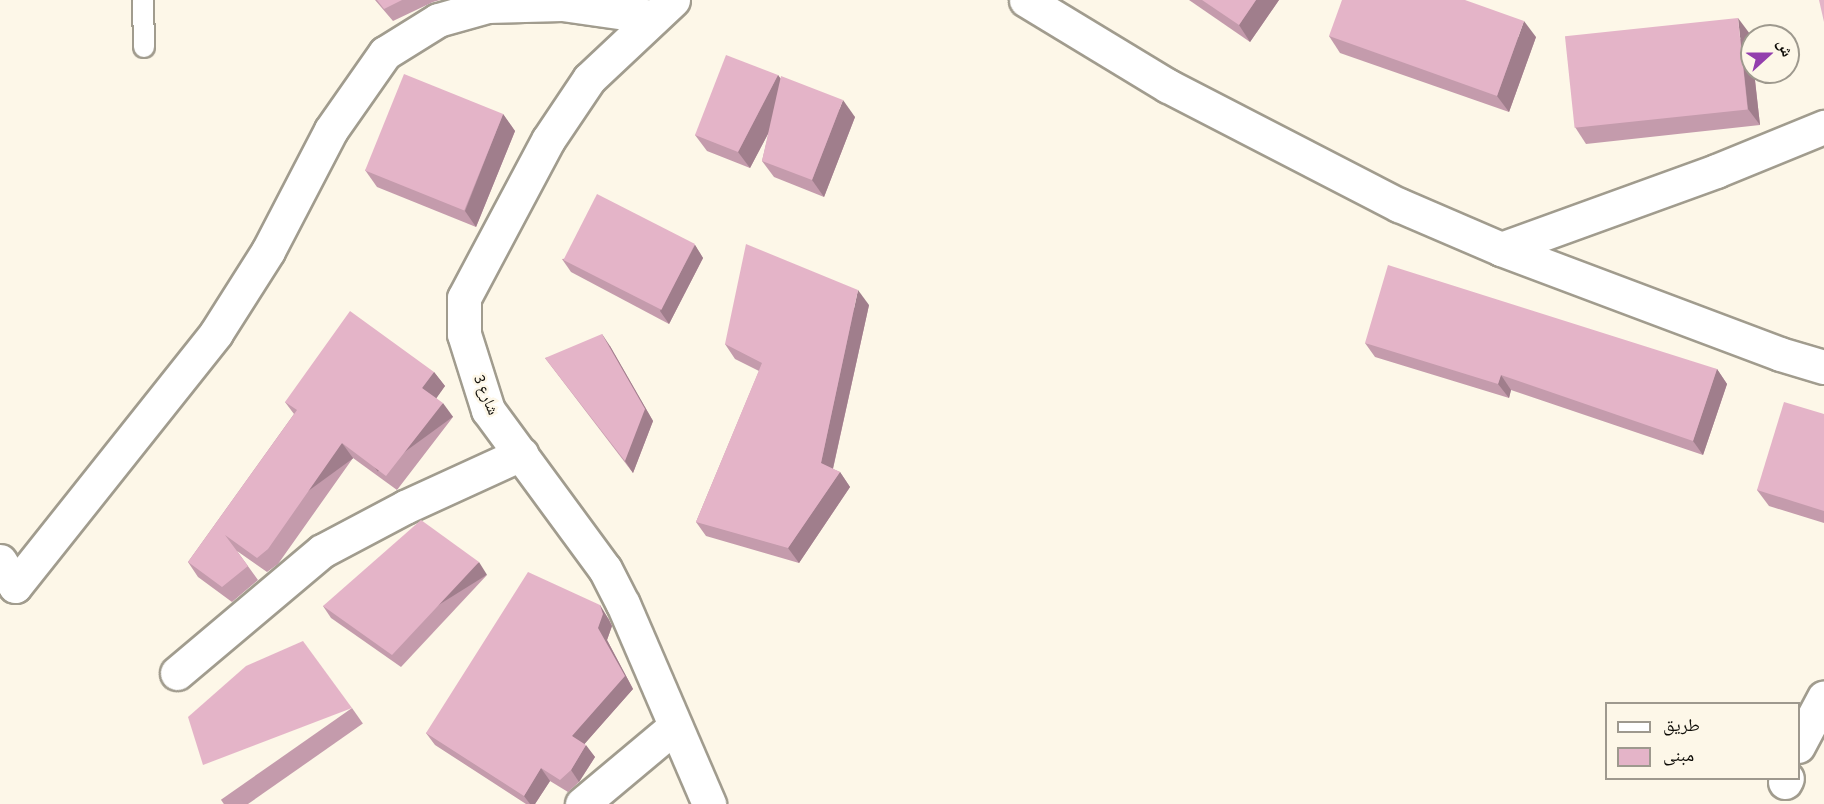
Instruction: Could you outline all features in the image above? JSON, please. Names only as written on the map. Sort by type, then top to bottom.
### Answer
[{"type":"street","points":[[1026,0],[1094,45],[1399,205],[1501,249],[1780,354],[1824,367]]},
{"type":"street","points":[[0,561],[15,586],[216,333],[268,251],[330,130],[385,53],[438,20],[487,6],[562,4],[663,9]]},
{"type":"street","name":"شارع 3","points":[[663,9],[589,79],[548,140],[464,298],[464,334],[488,410],[605,569],[639,639],[674,727],[709,804]]},
{"type":"street","points":[[1501,249],[1716,171],[1824,127]]},
{"type":"street","points":[[177,673],[322,551],[405,507],[521,454]]},
{"type":"street","points":[[1800,742],[1824,697]]},
{"type":"street","points":[[582,804],[674,727]]},
{"type":"lane","points":[[143,0],[144,48]]},
{"type":"building","points":[[377,0],[402,0],[384,9]]},
{"type":"building","points":[[1202,0],[1256,0],[1239,25]]},
{"type":"building","points":[[1342,0],[1465,0],[1524,21],[1497,96],[1329,36]]},
{"type":"building","points":[[1819,0],[1824,0],[1824,22]]},
{"type":"building","points":[[1738,18],[1740,84],[1745,84],[1748,109],[1575,128],[1565,36]]},
{"type":"building","points":[[726,55],[778,75],[738,152],[695,135]]},
{"type":"building","points":[[404,74],[503,114],[464,211],[365,170]]},
{"type":"building","points":[[781,76],[843,100],[812,180],[762,161]]},
{"type":"building","points":[[597,194],[695,244],[661,310],[563,260]]},
{"type":"building","points":[[746,244],[858,290],[821,463],[840,472],[788,548],[696,522],[762,363],[725,344]]},
{"type":"building","points":[[1388,265],[1717,369],[1693,441],[1501,375],[1498,384],[1365,343]]},
{"type":"building","points":[[350,311],[434,372],[422,388],[443,403],[386,476],[342,443],[268,549],[257,558],[225,535],[248,566],[222,587],[188,562],[297,410],[285,402]]},
{"type":"building","points":[[602,334],[645,409],[625,461],[545,358]]},
{"type":"building","points":[[1784,402],[1824,414],[1824,511],[1757,490]]},
{"type":"building","points":[[421,520],[479,562],[392,655],[323,606]]},
{"type":"building","points":[[528,572],[600,605],[603,614],[598,628],[625,676],[572,736],[586,745],[571,770],[560,780],[541,768],[524,796],[426,733]]},
{"type":"building","points":[[303,641],[352,708],[203,765],[188,717],[246,666]]}]
